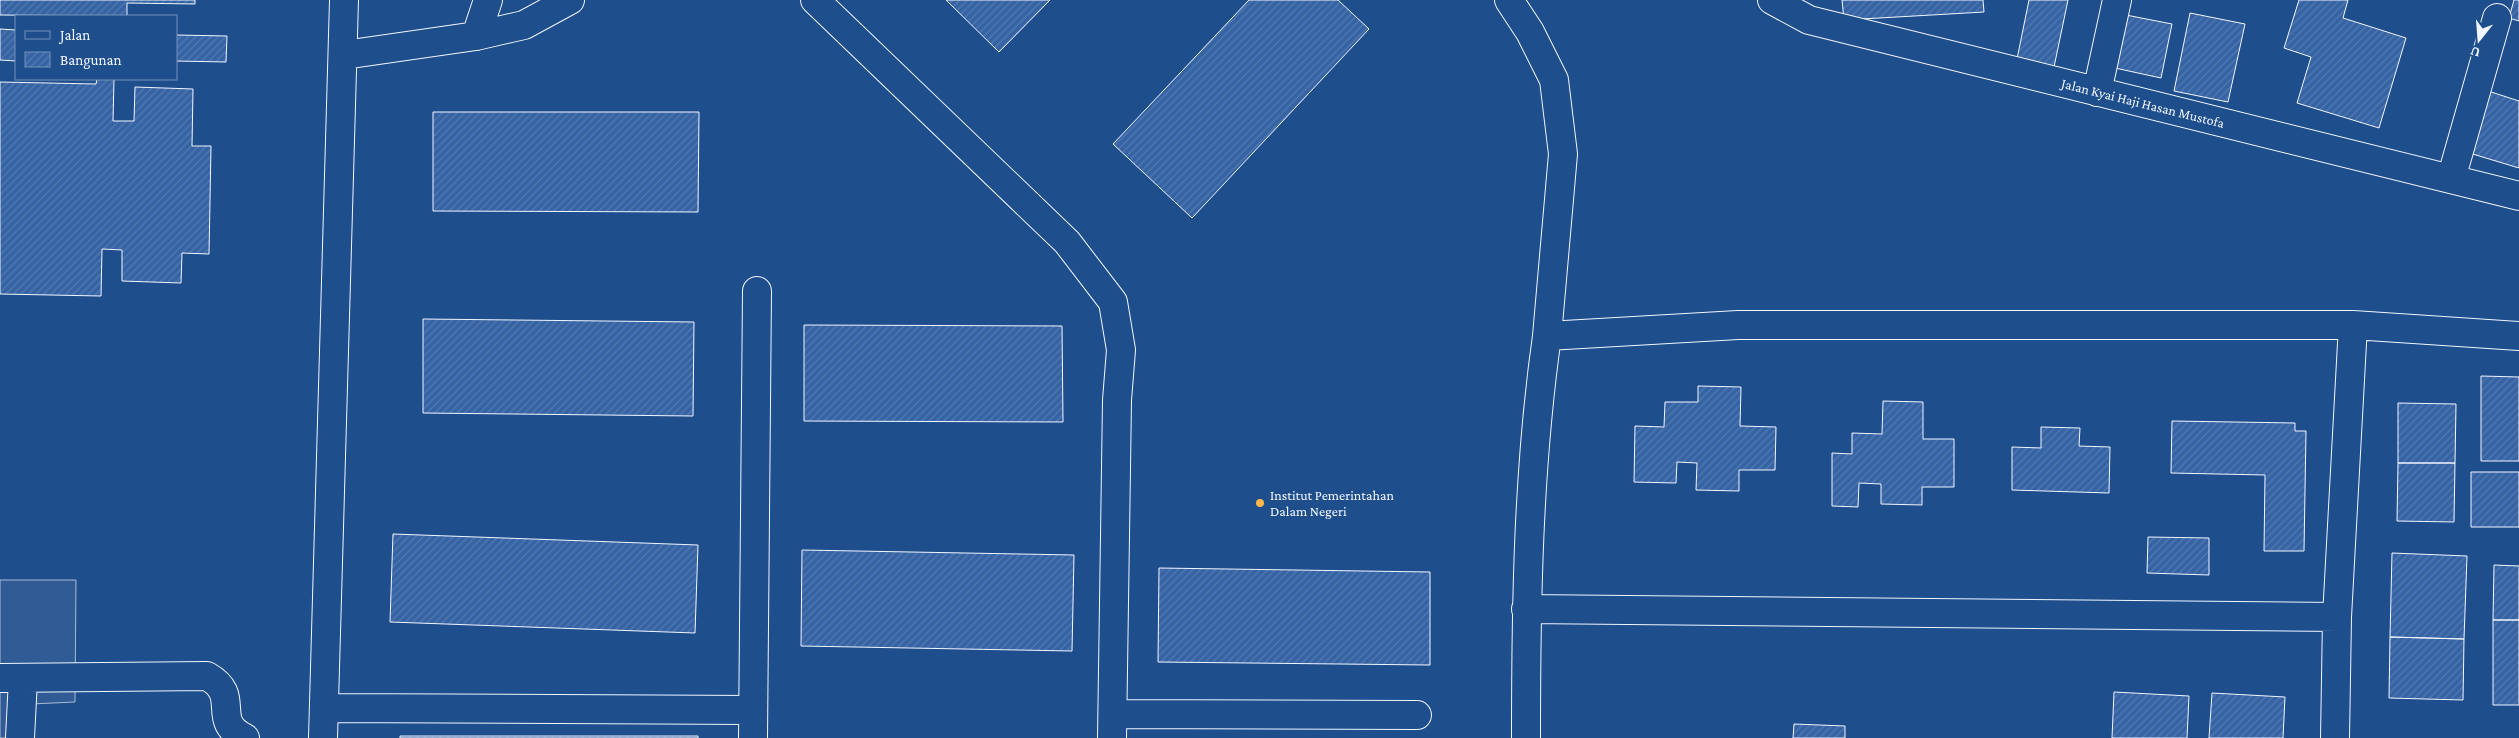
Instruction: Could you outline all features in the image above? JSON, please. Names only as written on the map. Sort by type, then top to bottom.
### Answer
[{"type":"street","points":[[324,738],[344,0]]},
{"type":"street","points":[[476,36],[488,0]]},
{"type":"street","points":[[344,55],[476,36],[524,25],[570,0]]},
{"type":"street","points":[[815,0],[1067,242],[1113,302],[1121,350],[1117,400],[1113,726],[1417,715]]},
{"type":"street","points":[[1509,0],[1530,32],[1554,80],[1563,154],[1547,336],[1537,415],[1529,522],[1526,609],[1526,738]]},
{"type":"street","name":"Jalan Kyai Haji Hasan Mustofa","points":[[1772,0],[1809,20],[2519,196]]},
{"type":"street","points":[[2097,92],[2117,0]]},
{"type":"street","points":[[2451,179],[2497,18]]},
{"type":"street","points":[[754,738],[758,291]]},
{"type":"street","points":[[1547,336],[1738,325],[2353,325],[2519,336]]},
{"type":"street","points":[[2335,738],[2337,617],[2353,325]]},
{"type":"street","points":[[1526,609],[2337,617]]},
{"type":"street","points":[[20,738],[11,679],[207,676],[218,682],[226,693],[226,719],[237,734],[246,738]]},
{"type":"street","points":[[325,708],[753,710]]},
{"type":"shaded area","points":[[0,580],[76,580],[75,702],[31,704],[31,738],[0,738]]},
{"type":"building","points":[[0,0],[195,0],[195,4],[127,3],[127,15],[0,15]]},
{"type":"building","points":[[946,0],[1050,0],[999,52]]},
{"type":"building","points":[[1249,0],[1338,0],[1369,29],[1192,218],[1113,144]]},
{"type":"building","points":[[1842,0],[1983,0],[1984,12],[1844,20]]},
{"type":"building","points":[[2029,0],[2068,0],[2054,67],[2017,59]]},
{"type":"building","points":[[2299,0],[2348,0],[2343,18],[2406,38],[2379,128],[2297,103],[2311,57],[2284,48]]},
{"type":"building","points":[[2514,0],[2519,0],[2519,21],[2509,18]]},
{"type":"building","points":[[2190,13],[2245,24],[2228,102],[2174,91]]},
{"type":"building","points":[[2126,15],[2172,24],[2161,78],[2115,68]]},
{"type":"building","points":[[0,29],[15,30],[15,61],[0,60]]},
{"type":"building","points":[[178,35],[227,36],[226,62],[178,61]]},
{"type":"building","points":[[97,80],[114,80],[113,121],[134,121],[135,87],[193,89],[192,146],[211,146],[209,254],[182,253],[181,283],[122,281],[122,250],[102,249],[101,296],[0,294],[0,82],[96,84]]},
{"type":"building","points":[[2485,90],[2519,101],[2519,168],[2466,152]]},
{"type":"building","points":[[433,112],[699,112],[698,212],[433,211]]},
{"type":"building","points":[[423,319],[694,322],[693,416],[423,413]]},
{"type":"building","points":[[804,325],[1062,326],[1063,422],[804,421]]},
{"type":"building","points":[[2481,376],[2519,377],[2519,461],[2481,461]]},
{"type":"building","points":[[1698,386],[1741,387],[1740,426],[1776,427],[1775,470],[1739,470],[1739,491],[1696,490],[1697,463],[1677,462],[1676,483],[1634,482],[1635,426],[1664,427],[1665,402],[1698,402]]},
{"type":"building","points":[[1883,401],[1923,402],[1923,439],[1954,439],[1954,487],[1922,487],[1922,505],[1881,504],[1881,484],[1859,483],[1858,507],[1832,506],[1832,453],[1852,454],[1852,433],[1882,434]]},
{"type":"building","points":[[2398,403],[2456,404],[2455,463],[2398,463]]},
{"type":"building","points":[[2172,421],[2295,423],[2295,431],[2306,431],[2304,551],[2264,551],[2265,475],[2171,473]]},
{"type":"building","points":[[2041,427],[2080,428],[2079,446],[2110,447],[2109,493],[2012,490],[2012,447],[2041,448]]},
{"type":"building","points":[[2398,463],[2455,463],[2454,522],[2397,521]]},
{"type":"building","points":[[2471,472],[2519,472],[2519,527],[2471,527]]},
{"type":"building","points":[[393,534],[698,545],[695,633],[390,622]]},
{"type":"building","points":[[2148,537],[2209,538],[2209,575],[2147,573]]},
{"type":"building","points":[[802,550],[1074,555],[1072,651],[801,646]]},
{"type":"building","points":[[2392,553],[2467,556],[2464,639],[2390,637]]},
{"type":"building","points":[[2494,565],[2519,566],[2519,620],[2493,620]]},
{"type":"building","points":[[1159,568],[1430,572],[1430,665],[1158,662]]},
{"type":"building","points":[[2493,620],[2519,620],[2519,705],[2493,705]]},
{"type":"building","points":[[2390,637],[2464,639],[2463,700],[2389,698]]},
{"type":"building","points":[[2114,692],[2189,696],[2187,738],[2112,738]]},
{"type":"building","points":[[2212,693],[2285,697],[2283,738],[2209,738]]},
{"type":"building","points":[[1794,724],[1845,726],[1845,738],[1793,738]]},
{"type":"building","points":[[400,736],[698,736],[698,738],[400,738]]},
{"type":"place","name":"Institut Pemerintahan Dalam Negeri","points":[[1260,503]]}]
